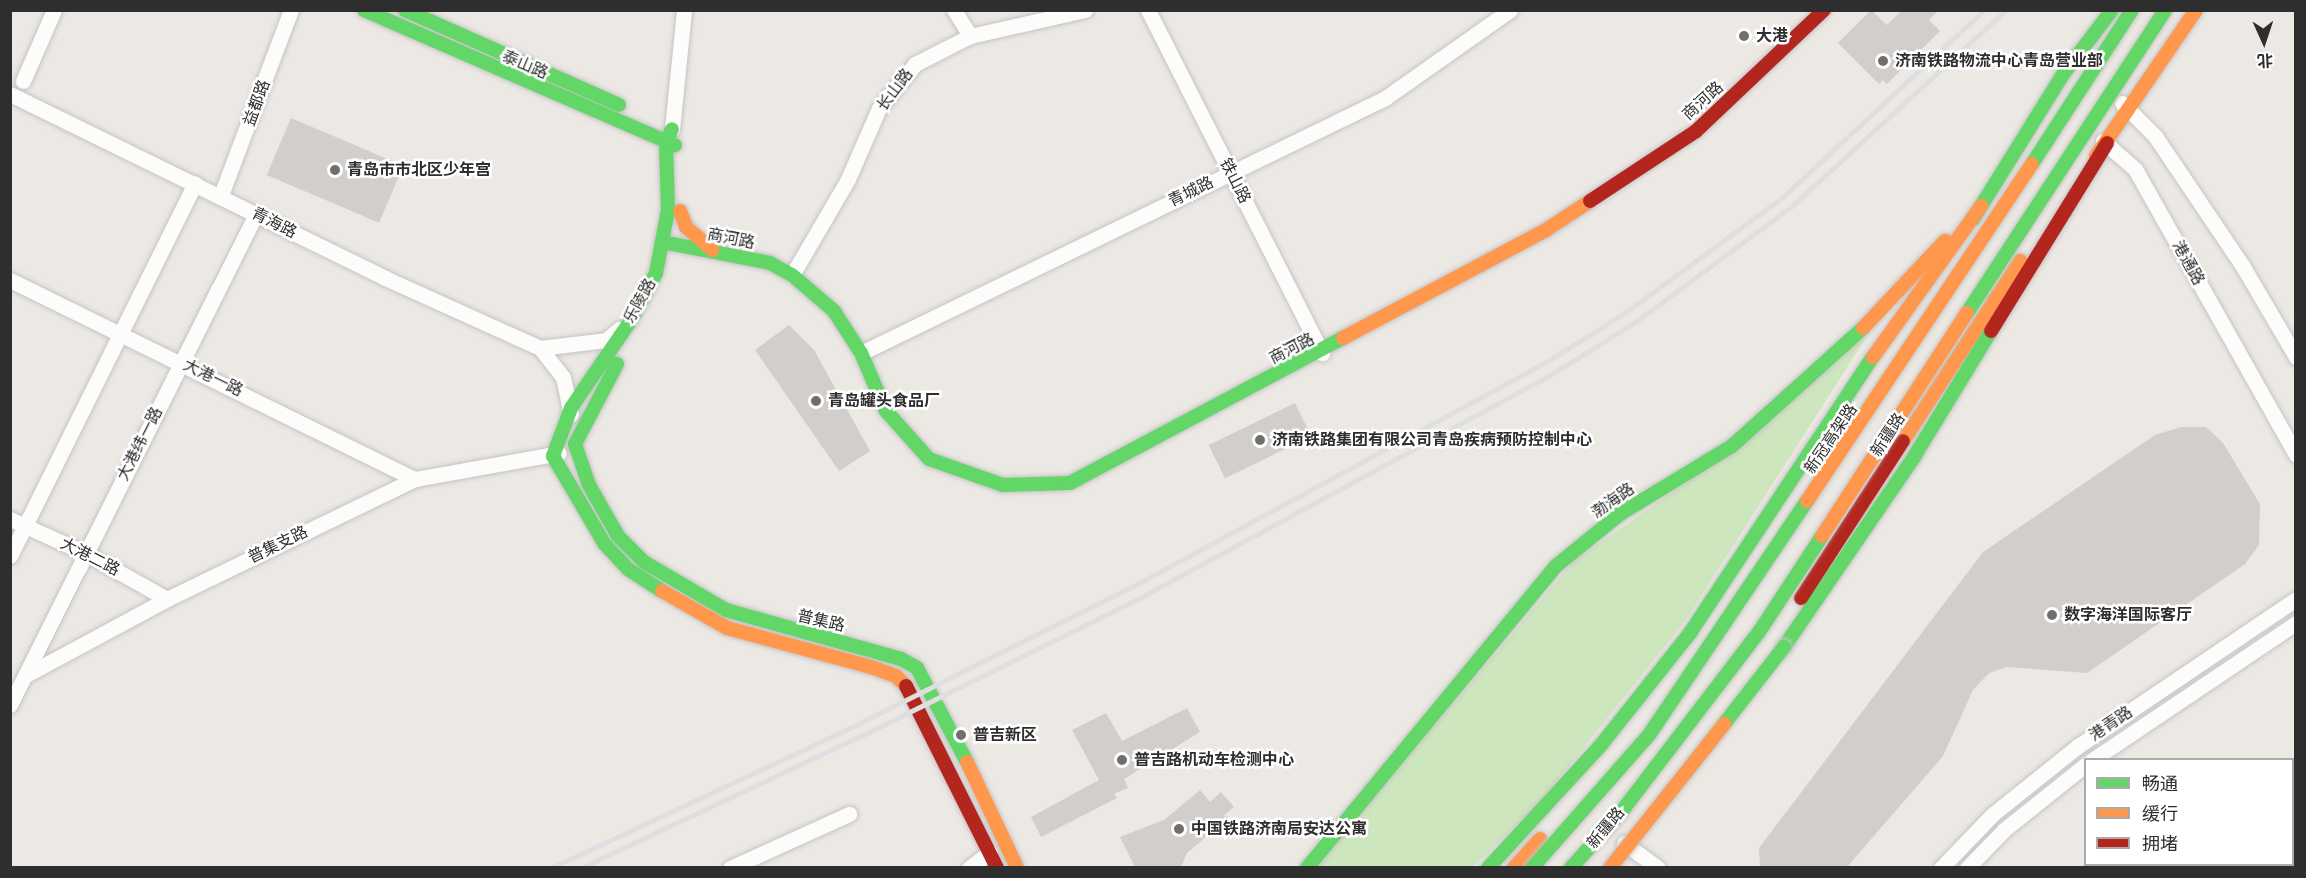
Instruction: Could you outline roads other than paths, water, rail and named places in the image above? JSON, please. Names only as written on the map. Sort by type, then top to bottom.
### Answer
[{"type":"main road","name":"泰山路","points":[[364,10],[671,139]]},
{"type":"main road","name":"泰山路","points":[[405,10],[671,139]]},
{"type":"main road","name":"商河路","points":[[667,249],[716,252],[770,263],[792,275],[834,311],[861,353],[886,411],[929,459],[1003,485],[1070,483],[1322,353],[1546,230],[1696,131],[1824,10]]},
{"type":"main road","points":[[1488,867],[1601,745],[1690,633],[1753,543],[1824,426],[1981,206],[2064,73],[2112,10]]},
{"type":"main road","name":"新冠高架路","points":[[1532,867],[1649,735],[1968,264],[2132,10]]},
{"type":"main road","points":[[1571,867],[1622,811],[1760,632],[2165,10]]},
{"type":"main road","name":"新疆路","points":[[1594,867],[1619,839],[1775,637],[1992,300],[2107,142],[2196,10]]},
{"type":"main road","name":"乐陵路","points":[[553,456],[571,408],[633,317],[667,249],[680,211],[671,139]]},
{"type":"main road","name":"乐陵路","points":[[575,444],[664,285],[671,139]]},
{"type":"main road","points":[[1610,867],[1784,646],[1914,457],[2107,142]]},
{"type":"main road","points":[[1514,867],[1633,738],[1714,629],[1899,351],[1981,206]]},
{"type":"main road","name":"渤海路","points":[[1307,867],[1556,566],[1620,514],[1732,446],[1852,340],[1981,206]]},
{"type":"main road","points":[[680,211],[686,227],[716,252]]},
{"type":"main road","name":"商河路","points":[[667,249],[792,275]]},
{"type":"main road","name":"普集路","points":[[575,444],[601,509],[618,536],[644,562],[726,610],[782,629],[901,659],[917,668],[939,702],[1017,867]]},
{"type":"main road","points":[[553,456],[604,543],[628,569],[670,597],[727,628],[768,642],[896,676],[908,687],[998,867]]},
{"type":"street","points":[[23,81],[54,10]]},
{"type":"street","name":"益都路","points":[[221,195],[291,10]]},
{"type":"street","name":"乐陵路","points":[[671,139],[684,10]]},
{"type":"street","points":[[954,10],[970,36]]},
{"type":"street","name":"长山路","points":[[792,275],[848,179],[879,108],[915,64],[970,36],[1085,10]]},
{"type":"street","name":"铁山路","points":[[1148,10],[1322,353]]},
{"type":"street","name":"青城路","points":[[861,353],[1385,98],[1510,10]]},
{"type":"street","points":[[2064,73],[2130,108],[2155,136],[2242,265],[2295,357]]},
{"type":"street","name":"青海路","points":[[10,94],[256,214],[540,348],[562,377],[571,408],[575,444]]},
{"type":"street","name":"港通路","points":[[2041,112],[2107,142],[2136,169],[2295,455]]},
{"type":"street","points":[[10,556],[195,183]]},
{"type":"street","name":"大港纬一路","points":[[26,675],[85,552],[256,214]]},
{"type":"street","name":"大港一路","points":[[10,280],[119,336],[181,362],[415,479]]},
{"type":"street","points":[[540,348],[606,339],[633,317]]},
{"type":"street","name":"普集支路","points":[[26,675],[167,599],[415,479],[553,456],[575,444]]},
{"type":"street","name":"大港二路","points":[[10,519],[85,552],[167,599]]},
{"type":"street","name":"港青路","points":[[1941,867],[1993,814],[2078,746],[2295,598]]},
{"type":"street","name":"港青路","points":[[2093,758],[2295,623]]},
{"type":"street","points":[[10,705],[26,675]]},
{"type":"street","name":"港青路","points":[[1967,867],[2005,829],[2084,765]]},
{"type":"street","points":[[730,867],[849,814]]},
{"type":"street","points":[[1619,839],[1658,867]]},
{"type":"street","points":[[969,867],[990,852]]},
{"type":"railway","points":[[551,868],[858,724],[1130,588],[1550,360],[1626,312],[1783,197],[1984,10]]},
{"type":"railway","points":[[581,868],[863,735],[1136,600],[1557,371],[1634,323],[1791,207],[2006,10]]},
{"type":"place","name":"大港","points":[[1744,36]]},
{"type":"place","name":"济南铁路物流中心青岛营业部","points":[[1883,61]]},
{"type":"place","name":"青岛市市北区少年宫","points":[[335,170]]},
{"type":"place","name":"青岛罐头食品厂","points":[[816,401]]},
{"type":"place","name":"济南铁路集团有限公司青岛疾病预防控制中心","points":[[1260,440]]},
{"type":"place","name":"数字海洋国际客厅","points":[[2052,615]]},
{"type":"place","name":"普吉新区","points":[[961,735]]},
{"type":"place","name":"普吉路机动车检测中心","points":[[1122,760]]},
{"type":"place","name":"中国铁路济南局安达公寓","points":[[1179,829]]}]
